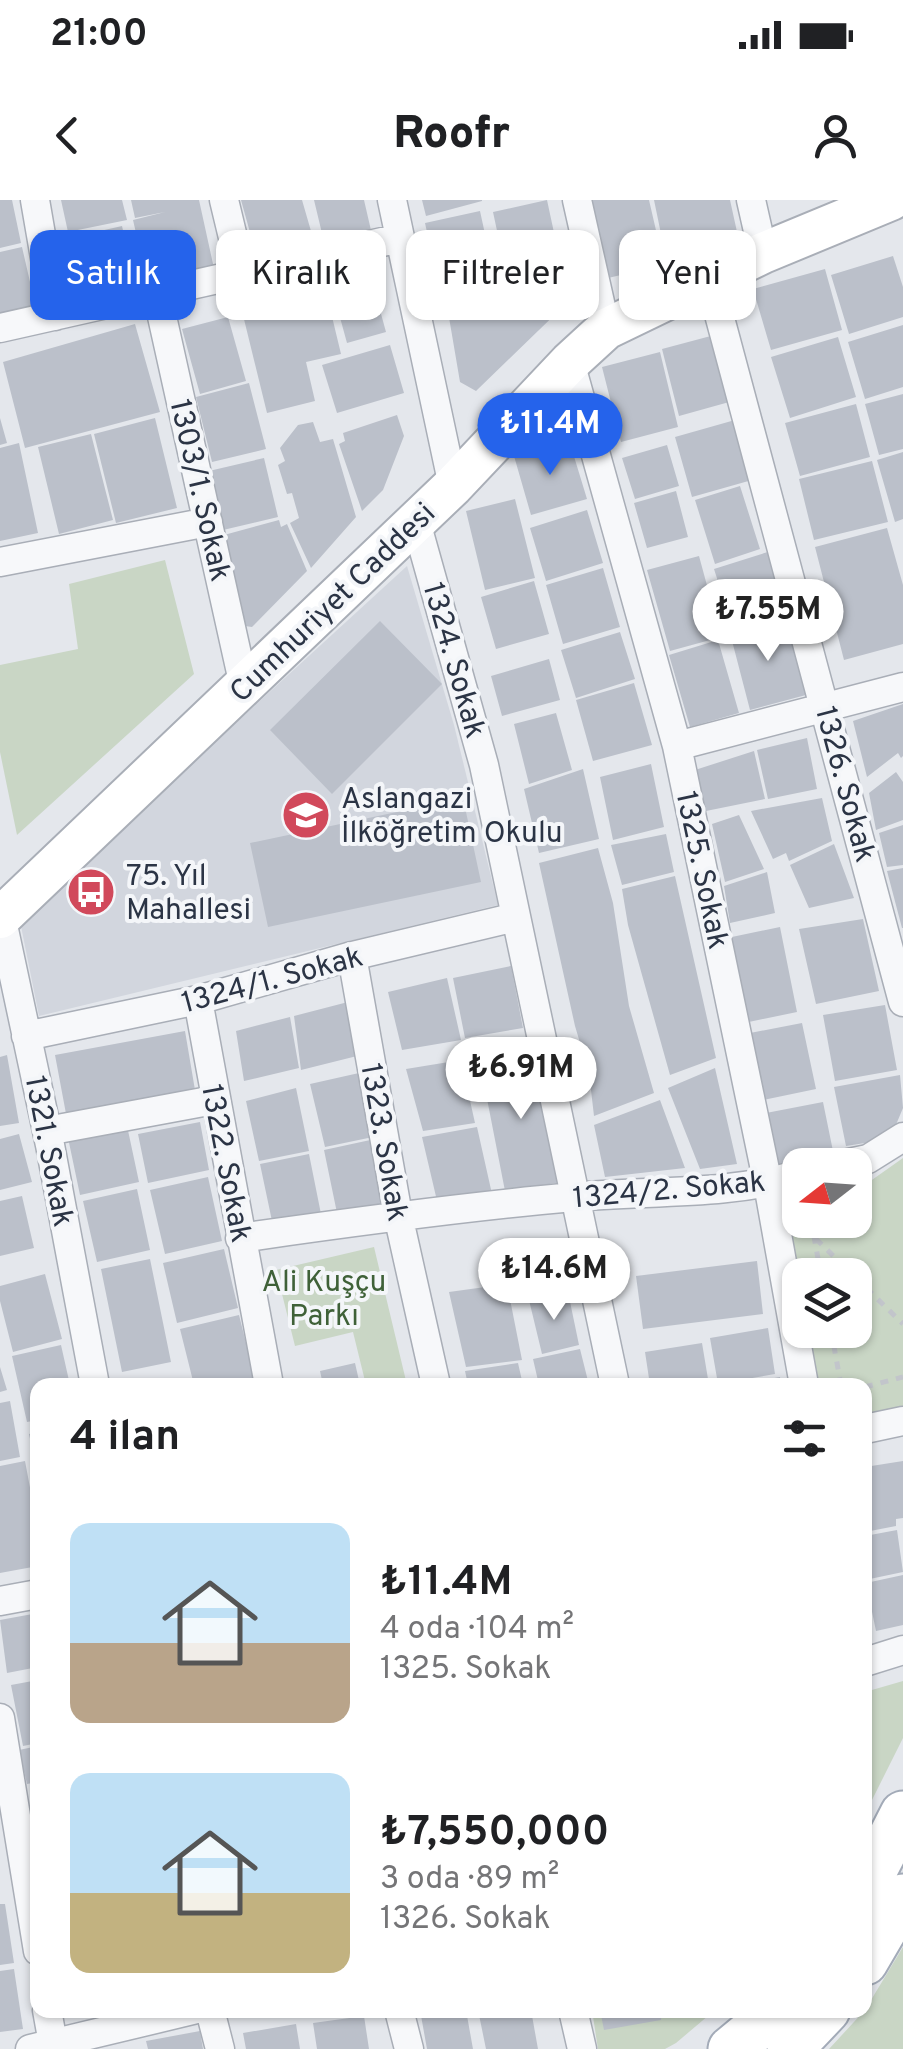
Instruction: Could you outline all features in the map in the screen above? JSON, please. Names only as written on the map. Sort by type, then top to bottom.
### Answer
[{"type":"main road","name":"Cumhuriyet Caddesi","points":[[756,255],[891,200]]},
{"type":"main road","name":"Cumhuriyet Caddesi","points":[[0,916],[454,486],[570,362],[606,329],[624,320]]},
{"type":"main road","points":[[872,1874],[903,1814]]},
{"type":"main road","points":[[872,1950],[903,1896]]},
{"type":"main road","points":[[731,2049],[768,2018]]},
{"type":"main road","points":[[790,2049],[819,2018]]},
{"type":"street","points":[[35,200],[40,230]]},
{"type":"street","points":[[224,200],[231,230]]},
{"type":"street","points":[[392,200],[454,486]]},
{"type":"street","points":[[577,200],[606,329]]},
{"type":"street","points":[[751,200],[763,252]]},
{"type":"street","points":[[386,241],[400,238]]},
{"type":"street","points":[[0,328],[37,320]]},
{"type":"street","name":"1303/1. Sokak","points":[[163,320],[244,686]]},
{"type":"street","name":"1326. Sokak","points":[[721,320],[903,1002]]},
{"type":"street","name":"1325. Sokak","points":[[570,362],[677,746],[768,1184],[803,1378]]},
{"type":"street","points":[[0,562],[208,522]]},
{"type":"street","name":"1324. Sokak","points":[[416,522],[484,765],[613,1378]]},
{"type":"street","points":[[677,746],[903,687]]},
{"type":"street","name":"1321. Sokak","points":[[0,916],[47,1131],[94,1378]]},
{"type":"street","name":"1324/1. Sokak","points":[[26,1036],[198,1000],[352,956],[516,917]]},
{"type":"street","name":"1323. Sokak","points":[[352,956],[398,1215],[434,1378]]},
{"type":"street","name":"1322. Sokak","points":[[198,1000],[268,1378]]},
{"type":"street","points":[[47,1131],[214,1100]]},
{"type":"street","points":[[872,1156],[903,1137]]},
{"type":"street","name":"1324/2. Sokak","points":[[240,1238],[398,1215],[575,1196],[768,1184],[782,1180]]},
{"type":"street","points":[[872,1428],[903,1421]]},
{"type":"street","points":[[0,1601],[30,1595]]},
{"type":"street","points":[[872,1660],[903,1650]]},
{"type":"street","points":[[0,1718],[30,1902]]},
{"type":"street","points":[[47,2018],[45,2048],[161,2018]]},
{"type":"street","points":[[212,2018],[220,2049]]},
{"type":"street","points":[[401,2018],[408,2049]]},
{"type":"street","points":[[575,2018],[582,2049]]},
{"type":"path","points":[[815,1238],[836,1258]]},
{"type":"path","points":[[872,1294],[903,1324]]},
{"type":"path","points":[[834,1348],[840,1378]]},
{"type":"path","points":[[872,1384],[903,1377]]},
{"type":"shaded area","name":"Aslangazi İlköğretim Okulu","points":[[407,566],[454,725],[498,905],[39,1016],[20,921]]},
{"type":"green space","points":[[165,560],[194,674],[17,835],[0,752],[0,665],[78,649],[69,584]]},
{"type":"green space","points":[[903,1158],[903,1407],[872,1414],[872,1378],[815,1378],[809,1348],[872,1348],[872,1258],[794,1258],[791,1238],[872,1238],[872,1180]]},
{"type":"green space","name":"Ali Kuşçu Parkı","points":[[374,1247],[405,1378],[364,1378],[353,1332],[295,1346],[276,1270]]},
{"type":"green space","points":[[903,1681],[903,1738],[872,1800],[872,1690]]},
{"type":"green space","points":[[903,1947],[903,2049],[829,2049],[858,2018],[872,2018],[872,1998]]},
{"type":"green space","points":[[593,2018],[706,2018],[665,2049],[598,2049]]},
{"type":"building","points":[[0,200],[12,200],[21,243],[0,248]]},
{"type":"building","points":[[61,200],[122,200],[127,220],[68,230]]},
{"type":"building","points":[[131,200],[199,200],[215,273],[196,278],[196,230],[135,230],[133,220],[165,212],[135,218]]},
{"type":"building","points":[[241,200],[302,200],[311,230],[249,230]]},
{"type":"building","points":[[314,200],[364,200],[371,230],[321,230]]},
{"type":"building","points":[[422,200],[482,200],[482,201],[426,216]]},
{"type":"building","points":[[547,200],[553,230],[497,230],[493,212]]},
{"type":"building","points":[[590,200],[649,200],[656,230],[619,230],[619,275],[608,278]]},
{"type":"building","points":[[654,200],[730,200],[737,230],[660,230]]},
{"type":"building","points":[[480,211],[484,230],[427,230],[425,223]]},
{"type":"building","points":[[22,247],[30,282],[30,309],[0,316],[0,252]]},
{"type":"building","points":[[893,256],[903,287],[903,317],[849,334],[831,275]]},
{"type":"building","points":[[825,269],[842,330],[771,350],[756,288]]},
{"type":"building","points":[[229,320],[246,381],[200,394],[182,329]]},
{"type":"building","points":[[244,320],[333,320],[341,354],[306,362],[315,401],[267,413]]},
{"type":"building","points":[[341,320],[383,320],[386,332],[347,343]]},
{"type":"building","points":[[449,320],[549,320],[476,391],[460,382]]},
{"type":"building","points":[[135,324],[160,412],[25,448],[3,362]]},
{"type":"building","points":[[903,325],[903,387],[865,399],[848,342]]},
{"type":"building","points":[[722,333],[740,399],[679,416],[662,349]]},
{"type":"building","points":[[838,337],[856,397],[790,418],[771,357]]},
{"type":"building","points":[[390,345],[404,393],[337,413],[322,365]]},
{"type":"building","points":[[660,352],[678,427],[621,442],[602,367]]},
{"type":"building","points":[[249,383],[266,449],[212,462],[196,397]]},
{"type":"building","points":[[903,394],[903,449],[879,455],[865,404]]},
{"type":"building","points":[[856,404],[870,457],[800,476],[785,423]]},
{"type":"building","points":[[397,415],[404,436],[383,490],[362,511],[339,444],[345,441],[343,433]]},
{"type":"building","points":[[0,418],[7,443],[0,445]]},
{"type":"building","points":[[155,418],[177,508],[116,523],[94,434]]},
{"type":"building","points":[[735,420],[752,480],[692,497],[675,437]]},
{"type":"building","points":[[313,422],[320,442],[333,439],[356,517],[311,568],[290,523],[299,518],[278,465],[285,461],[280,448],[298,425]]},
{"type":"building","points":[[91,434],[113,520],[59,534],[38,447]]},
{"type":"building","points":[[569,440],[587,499],[531,515],[514,456]]},
{"type":"building","points":[[19,443],[38,533],[0,541],[0,448]]},
{"type":"building","points":[[667,445],[679,486],[635,499],[622,458]]},
{"type":"building","points":[[903,452],[903,519],[895,522],[877,460]]},
{"type":"building","points":[[264,458],[278,517],[223,530],[209,471]]},
{"type":"building","points":[[872,461],[888,522],[814,540],[799,479]]},
{"type":"building","points":[[740,486],[760,549],[715,564],[695,500]]},
{"type":"building","points":[[676,491],[688,537],[647,548],[634,503]]},
{"type":"building","points":[[515,499],[535,578],[485,590],[466,511]]},
{"type":"building","points":[[587,510],[603,563],[546,581],[530,528]]},
{"type":"building","points":[[279,520],[281,527],[287,524],[307,571],[252,627],[238,625],[224,535]]},
{"type":"building","points":[[887,528],[903,585],[903,644],[844,660],[815,547]]},
{"type":"building","points":[[771,551],[781,582],[770,587],[782,583],[791,615],[763,623],[760,612],[761,623],[731,631],[723,601],[754,593],[724,600],[714,569]]},
{"type":"building","points":[[699,556],[721,637],[670,651],[647,570]]},
{"type":"building","points":[[603,568],[620,627],[563,644],[546,585]]},
{"type":"building","points":[[534,581],[549,634],[496,649],[481,597]]},
{"type":"building","points":[[786,619],[806,695],[750,710],[730,633]]},
{"type":"building","points":[[380,621],[442,684],[332,794],[270,730]]},
{"type":"building","points":[[620,632],[635,679],[576,698],[561,650]]},
{"type":"building","points":[[718,640],[739,713],[690,727],[669,655]]},
{"type":"building","points":[[549,659],[560,700],[502,716],[491,676]]},
{"type":"building","points":[[634,683],[652,745],[593,761],[576,700]]},
{"type":"building","points":[[903,704],[903,756],[898,753],[867,777],[853,721]]},
{"type":"building","points":[[556,713],[572,770],[529,784],[514,724]]},
{"type":"building","points":[[807,738],[817,789],[768,799],[757,750]]},
{"type":"building","points":[[754,751],[765,799],[706,811],[695,770]]},
{"type":"building","points":[[651,764],[664,827],[613,840],[600,777]]},
{"type":"building","points":[[583,769],[599,839],[539,853],[524,789]]},
{"type":"building","points":[[896,772],[903,782],[903,820],[876,830],[869,793]]},
{"type":"building","points":[[463,798],[481,882],[268,927],[250,843]]},
{"type":"building","points":[[822,798],[832,841],[789,861],[786,853],[773,859],[751,811]]},
{"type":"building","points":[[739,815],[764,869],[725,882],[712,824]]},
{"type":"building","points":[[903,825],[903,865],[887,867],[879,833]]},
{"type":"building","points":[[666,834],[674,872],[622,885],[611,845]]},
{"type":"building","points":[[834,844],[854,898],[809,908],[790,865]]},
{"type":"building","points":[[598,848],[613,903],[629,1006],[654,1093],[594,1116],[589,1073],[539,863]]},
{"type":"building","points":[[903,868],[903,928],[902,928],[887,871]]},
{"type":"building","points":[[767,872],[775,913],[730,923],[724,886]]},
{"type":"building","points":[[675,876],[716,1058],[670,1075],[628,925],[622,889]]},
{"type":"building","points":[[863,919],[879,991],[816,1004],[799,929]]},
{"type":"building","points":[[780,927],[797,1012],[744,1023],[727,938]]},
{"type":"building","points":[[511,966],[523,1028],[465,1038],[453,978]]},
{"type":"building","points":[[447,978],[461,1040],[402,1050],[388,992]]},
{"type":"building","points":[[348,1002],[357,1056],[301,1070],[294,1016]]},
{"type":"building","points":[[885,1005],[897,1070],[835,1081],[823,1015]]},
{"type":"building","points":[[290,1017],[299,1068],[244,1081],[236,1031]]},
{"type":"building","points":[[802,1023],[816,1089],[759,1101],[745,1034]]},
{"type":"building","points":[[185,1031],[196,1096],[67,1119],[55,1055]]},
{"type":"building","points":[[536,1052],[562,1182],[505,1191],[480,1063]]},
{"type":"building","points":[[7,1055],[19,1123],[0,1126],[0,1057]]},
{"type":"building","points":[[461,1060],[475,1123],[423,1131],[406,1069]]},
{"type":"building","points":[[715,1068],[737,1164],[700,1169],[668,1088]]},
{"type":"building","points":[[359,1073],[373,1137],[325,1147],[310,1084]]},
{"type":"building","points":[[900,1075],[903,1108],[890,1139],[846,1146],[834,1087]]},
{"type":"building","points":[[296,1088],[309,1151],[259,1161],[246,1101]]},
{"type":"building","points":[[660,1100],[685,1168],[605,1177],[594,1125]]},
{"type":"building","points":[[823,1102],[832,1148],[782,1148],[782,1167],[776,1168],[766,1113]]},
{"type":"building","points":[[126,1121],[139,1182],[80,1195],[67,1133]]},
{"type":"building","points":[[200,1122],[209,1170],[148,1183],[138,1134]]},
{"type":"building","points":[[477,1127],[492,1194],[438,1205],[422,1137]]},
{"type":"building","points":[[19,1134],[32,1182],[0,1190],[0,1139]]},
{"type":"building","points":[[375,1139],[385,1206],[337,1213],[324,1150]]},
{"type":"building","points":[[309,1154],[321,1214],[272,1221],[260,1164]]},
{"type":"building","points":[[208,1177],[222,1241],[165,1254],[150,1190]]},
{"type":"building","points":[[137,1189],[150,1250],[97,1262],[83,1201]]},
{"type":"building","points":[[22,1196],[34,1248],[0,1256],[0,1201]]},
{"type":"building","points":[[224,1249],[238,1308],[177,1323],[163,1263]]},
{"type":"building","points":[[150,1259],[171,1362],[122,1372],[101,1269]]},
{"type":"building","points":[[757,1261],[763,1314],[643,1329],[636,1276]]},
{"type":"building","points":[[45,1274],[62,1339],[13,1352],[0,1286]]},
{"type":"building","points":[[507,1284],[522,1360],[466,1367],[449,1292]]},
{"type":"building","points":[[568,1292],[579,1345],[542,1354],[529,1300]]},
{"type":"building","points":[[239,1315],[255,1378],[192,1378],[180,1329]]},
{"type":"building","points":[[768,1328],[775,1374],[717,1378],[710,1338]]},
{"type":"building","points":[[702,1343],[708,1378],[649,1378],[645,1352]]},
{"type":"building","points":[[61,1345],[68,1378],[30,1378],[30,1421],[27,1422],[12,1356]]},
{"type":"building","points":[[580,1349],[587,1378],[537,1378],[533,1359]]},
{"type":"building","points":[[355,1363],[358,1378],[322,1378],[320,1371]]},
{"type":"building","points":[[518,1363],[521,1378],[466,1378],[465,1371]]},
{"type":"building","points":[[0,1367],[7,1390],[0,1392]]},
{"type":"building","points":[[10,1401],[20,1457],[0,1461],[0,1403]]},
{"type":"building","points":[[25,1461],[30,1488],[30,1567],[0,1573],[0,1466]]},
{"type":"building","points":[[903,1461],[903,1518],[896,1519],[896,1526],[872,1531],[872,1466]]},
{"type":"building","points":[[897,1530],[903,1572],[872,1579],[872,1535]]},
{"type":"building","points":[[903,1575],[903,1625],[876,1631],[872,1582]]},
{"type":"building","points":[[30,1614],[30,1669],[7,1673],[0,1620]]},
{"type":"building","points":[[30,1681],[30,1745],[23,1746],[11,1685]]},
{"type":"building","points":[[30,1748],[30,1783],[27,1784],[19,1750]]},
{"type":"building","points":[[0,1904],[5,1904],[14,1963],[0,1965]]},
{"type":"building","points":[[14,1969],[23,2029],[0,2032],[0,1971]]},
{"type":"building","points":[[364,2018],[369,2049],[317,2049],[313,2023]]},
{"type":"building","points":[[421,2018],[467,2018],[473,2049],[427,2049]]},
{"type":"building","points":[[480,2018],[532,2018],[538,2049],[486,2049]]},
{"type":"building","points":[[602,2018],[661,2018],[661,2020],[604,2030]]},
{"type":"building","points":[[296,2024],[300,2049],[246,2049],[243,2033]]},
{"type":"building","points":[[200,2031],[203,2049],[148,2049],[146,2041]]},
{"type":"place","name":"Aslangazi İlköğretim Okulu","points":[[306,815]]},
{"type":"place","name":"75. Yıl Mahallesi","points":[[91,892]]}]
